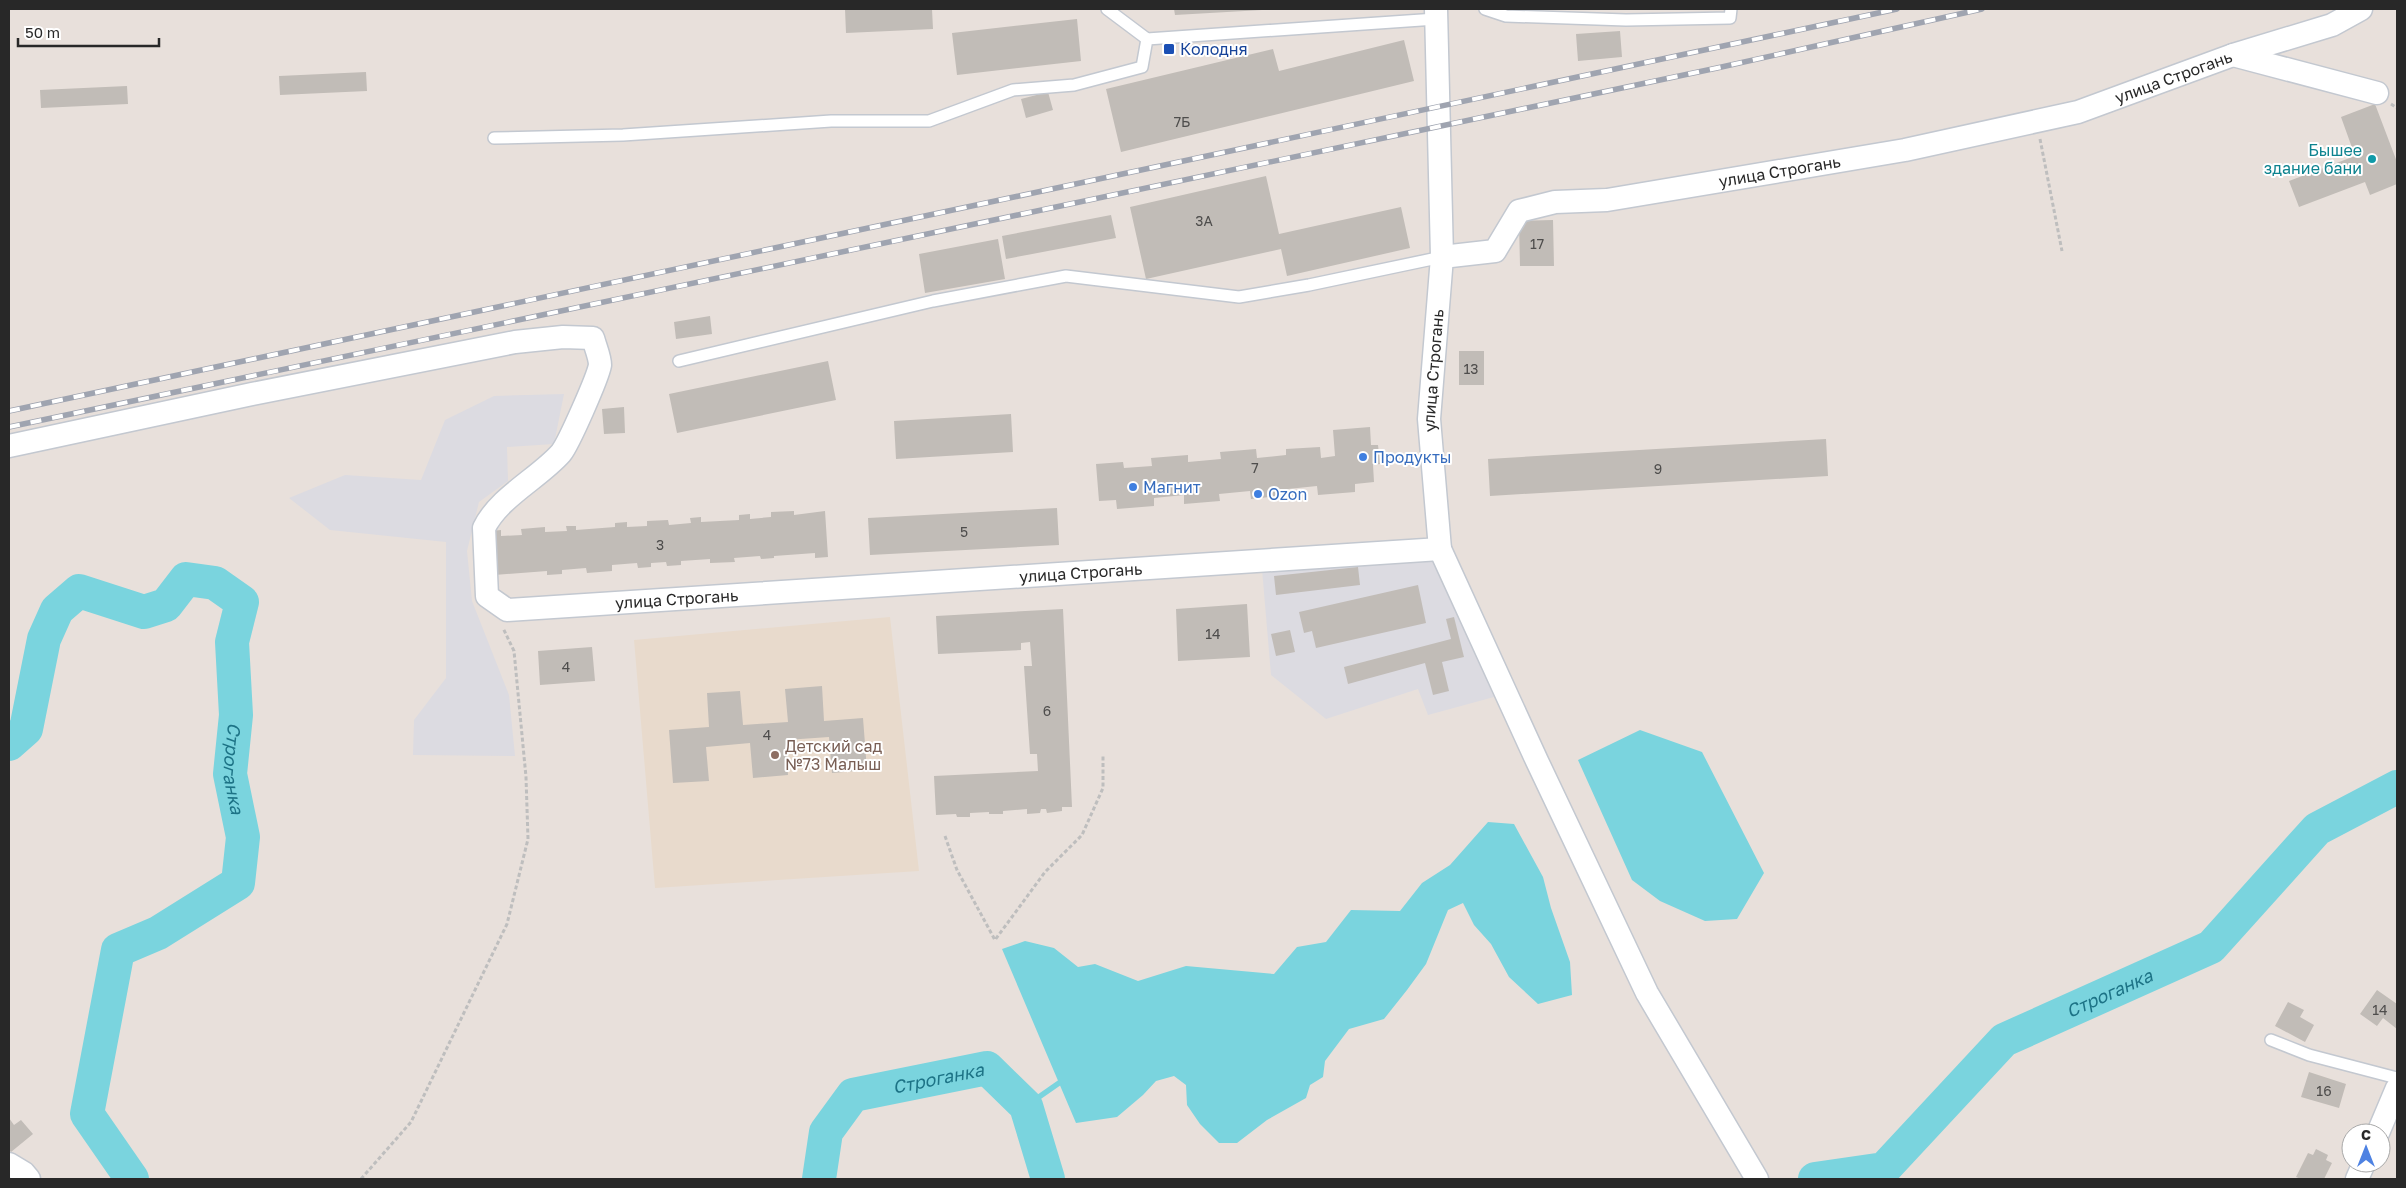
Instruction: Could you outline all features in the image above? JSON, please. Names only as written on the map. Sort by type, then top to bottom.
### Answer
[{"type":"street","name":"улица Строгань","points":[[487,596],[507,610],[1440,549],[1428,419],[1442,257],[1495,251],[1519,211],[1555,202],[1606,200],[1867,157],[2078,112],[2233,55],[2332,25],[2361,9]]},
{"type":"street","points":[[1436,14],[1442,257]]},
{"type":"street","points":[[2233,55],[2377,93]]},
{"type":"street","points":[[9,446],[242,396],[515,342],[563,336],[594,338],[600,364],[586,403],[561,452],[514,494],[487,521],[484,528],[487,596]]},
{"type":"street","points":[[1440,549],[1647,993],[1758,1179]]},
{"type":"street","points":[[2382,1123],[2397,1088]]},
{"type":"street","points":[[9,1164],[24,1173],[29,1179]]},
{"type":"lane","points":[[1107,9],[1147,39],[1436,14]]},
{"type":"lane","points":[[1485,9],[1506,16],[1626,20],[1730,18],[1731,9]]},
{"type":"lane","points":[[494,138],[624,135],[831,121],[928,121],[1012,90],[1074,85],[1142,67],[1147,39]]},
{"type":"lane","points":[[679,361],[933,302],[1066,276],[1239,297],[1308,285],[1442,257]]},
{"type":"lane","points":[[2270,1040],[2309,1055],[2397,1078]]},
{"type":"path","points":[[2036,121],[2062,251]]},
{"type":"path","points":[[361,1179],[411,1122],[507,924],[528,839],[526,776],[514,650],[487,596]]},
{"type":"path","points":[[945,836],[957,870],[995,940],[1045,872],[1082,835],[1103,788],[1103,756]]},
{"type":"shaded area","points":[[564,394],[554,444],[507,447],[508,481],[479,502],[467,551],[472,601],[509,695],[515,756],[413,755],[414,720],[446,678],[446,542],[330,530],[289,498],[345,475],[421,480],[445,420],[494,396]]},
{"type":"shaded area","points":[[1435,557],[1494,697],[1428,715],[1418,689],[1326,719],[1271,675],[1262,569]]},
{"type":"shaded area","name":"Детский сад №73 Малыш","points":[[890,617],[919,871],[655,888],[634,640]]},
{"type":"water","points":[[1640,730],[1702,752],[1764,873],[1737,919],[1705,921],[1660,901],[1632,880],[1578,760]]},
{"type":"water","points":[[1488,822],[1514,824],[1543,877],[1551,908],[1570,962],[1572,995],[1538,1004],[1509,977],[1491,944],[1474,925],[1463,903],[1448,910],[1426,964],[1384,1019],[1349,1029],[1325,1061],[1323,1077],[1310,1085],[1306,1098],[1267,1120],[1237,1143],[1219,1143],[1200,1124],[1187,1105],[1186,1085],[1174,1076],[1156,1081],[1117,1117],[1076,1123],[1002,949],[1025,941],[1054,948],[1078,967],[1095,964],[1138,981],[1186,966],[1274,974],[1297,947],[1326,942],[1351,910],[1400,911],[1422,883],[1450,865]]},
{"type":"building","points":[[845,9],[932,9],[933,29],[846,33]]},
{"type":"building","points":[[1174,9],[1262,9],[1262,10],[1175,15]]},
{"type":"building","points":[[1077,19],[1081,61],[957,75],[952,33]]},
{"type":"building","points":[[1620,31],[1622,57],[1578,61],[1576,34]]},
{"type":"building","points":[[1404,40],[1414,81],[1121,152],[1106,89],[1273,49],[1279,71]]},
{"type":"building","points":[[366,72],[367,91],[280,95],[279,76]]},
{"type":"building","points":[[127,86],[128,104],[41,108],[40,90]]},
{"type":"building","points":[[1048,92],[1053,110],[1026,118],[1021,99]]},
{"type":"building","name":"Бышее здание бани","points":[[2375,104],[2397,162],[2397,184],[2370,195],[2365,182],[2299,207],[2289,181],[2355,156],[2341,117]]},
{"type":"building","points":[[1266,176],[1279,234],[1401,207],[1410,248],[1287,276],[1281,249],[1146,279],[1130,207]]},
{"type":"building","points":[[1111,215],[1116,238],[1006,259],[1002,236]]},
{"type":"building","points":[[1553,220],[1554,266],[1520,266],[1519,221]]},
{"type":"building","points":[[998,239],[1005,279],[925,293],[919,254]]},
{"type":"building","points":[[710,316],[712,334],[676,339],[674,322]]},
{"type":"building","points":[[1459,351],[1484,351],[1484,385],[1459,385]]},
{"type":"building","points":[[828,361],[836,400],[677,433],[669,394]]},
{"type":"building","points":[[624,407],[625,433],[604,434],[602,409]]},
{"type":"building","points":[[1011,414],[1013,452],[896,459],[894,421]]},
{"type":"building","points":[[1370,427],[1371,445],[1378,445],[1380,464],[1373,465],[1374,482],[1355,484],[1355,492],[1318,495],[1317,486],[1288,489],[1289,495],[1251,499],[1250,491],[1219,494],[1220,501],[1184,504],[1184,495],[1154,498],[1154,506],[1117,509],[1116,500],[1099,501],[1096,464],[1123,462],[1124,468],[1152,466],[1151,458],[1188,455],[1188,462],[1221,459],[1220,452],[1256,449],[1257,458],[1286,455],[1286,449],[1320,447],[1321,458],[1335,456],[1333,430]]},
{"type":"building","points":[[1826,439],[1828,476],[1490,496],[1488,459]]},
{"type":"building","points":[[1057,508],[1059,545],[870,555],[868,518]]},
{"type":"building","points":[[794,511],[794,515],[825,511],[828,557],[815,558],[815,553],[774,556],[774,558],[761,559],[760,556],[734,558],[735,562],[710,563],[710,559],[681,561],[681,565],[667,566],[666,562],[651,563],[651,567],[638,568],[637,563],[612,565],[612,571],[587,573],[586,568],[562,570],[562,574],[547,575],[547,571],[494,575],[491,531],[501,530],[501,536],[522,535],[521,529],[545,527],[545,532],[567,531],[566,526],[576,526],[576,530],[615,527],[615,523],[627,522],[627,527],[647,526],[647,521],[668,520],[669,525],[691,523],[690,518],[701,517],[701,522],[739,520],[739,515],[750,514],[750,519],[771,517],[771,512]]},
{"type":"building","points":[[1358,567],[1360,585],[1276,595],[1274,576]]},
{"type":"building","points":[[1418,585],[1426,623],[1316,648],[1312,631],[1304,633],[1299,612]]},
{"type":"building","points":[[1247,604],[1250,657],[1178,661],[1176,609]]},
{"type":"building","points":[[1063,609],[1072,807],[1062,807],[1062,811],[1047,813],[1046,809],[1041,809],[1040,813],[1027,814],[1027,809],[1003,811],[1003,814],[989,814],[989,812],[970,813],[970,817],[957,817],[956,814],[936,815],[934,776],[1038,771],[1037,754],[1030,754],[1024,666],[1032,666],[1030,642],[1021,643],[1021,650],[938,654],[936,616]]},
{"type":"building","points":[[1454,617],[1464,657],[1442,662],[1449,691],[1433,695],[1425,663],[1348,684],[1344,667],[1451,639],[1446,619]]},
{"type":"building","points":[[1290,630],[1295,652],[1276,656],[1271,634]]},
{"type":"building","points":[[592,647],[595,681],[540,685],[538,651]]},
{"type":"building","points":[[822,686],[824,721],[863,718],[867,770],[832,773],[829,737],[786,740],[788,775],[753,778],[750,743],[706,747],[709,781],[673,783],[669,730],[709,727],[707,693],[740,691],[743,725],[788,722],[785,689]]},
{"type":"building","points":[[2377,990],[2397,1004],[2397,1029],[2383,1018],[2377,1026],[2360,1014]]},
{"type":"building","points":[[2288,1002],[2304,1010],[2300,1017],[2314,1025],[2305,1042],[2275,1026]]},
{"type":"building","points":[[2309,1072],[2346,1084],[2339,1108],[2301,1097]]},
{"type":"building","points":[[9,1118],[14,1125],[21,1120],[33,1134],[11,1152],[9,1150]]},
{"type":"building","points":[[2316,1149],[2328,1155],[2326,1160],[2332,1163],[2324,1179],[2301,1179],[2296,1177],[2308,1153],[2313,1155]]},
{"type":"waterway","name":"Строганка","points":[[9,744],[26,729],[44,639],[57,610],[79,591],[144,612],[166,605],[186,579],[215,583],[242,602],[232,642],[236,715],[230,774],[243,837],[238,883],[158,933],[118,950],[87,1114],[132,1179]]},
{"type":"waterway","name":"Строганка","points":[[1815,1179],[1884,1169],[2004,1040],[2211,947],[2317,829],[2397,787]]},
{"type":"waterway","name":"Строганка","points":[[819,1179],[826,1132],[853,1095],[987,1068],[1026,1106],[1048,1179]]},
{"type":"waterway","points":[[1026,1106],[1059,1083]]},
{"type":"waterway","points":[[1884,1169],[1888,1179]]},
{"type":"railway","points":[[9,411],[1897,9]]},
{"type":"railway","points":[[9,427],[1717,68],[1982,9]]},
{"type":"place","name":"Колодня","points":[[1169,49]]},
{"type":"place","name":"Бышее здание бани","points":[[2372,159]]},
{"type":"place","name":"Продукты","points":[[1363,457]]},
{"type":"place","name":"Магнит","points":[[1133,487]]},
{"type":"place","name":"Ozon","points":[[1258,494]]},
{"type":"place","name":"Детский сад №73 Малыш","points":[[775,755]]}]
